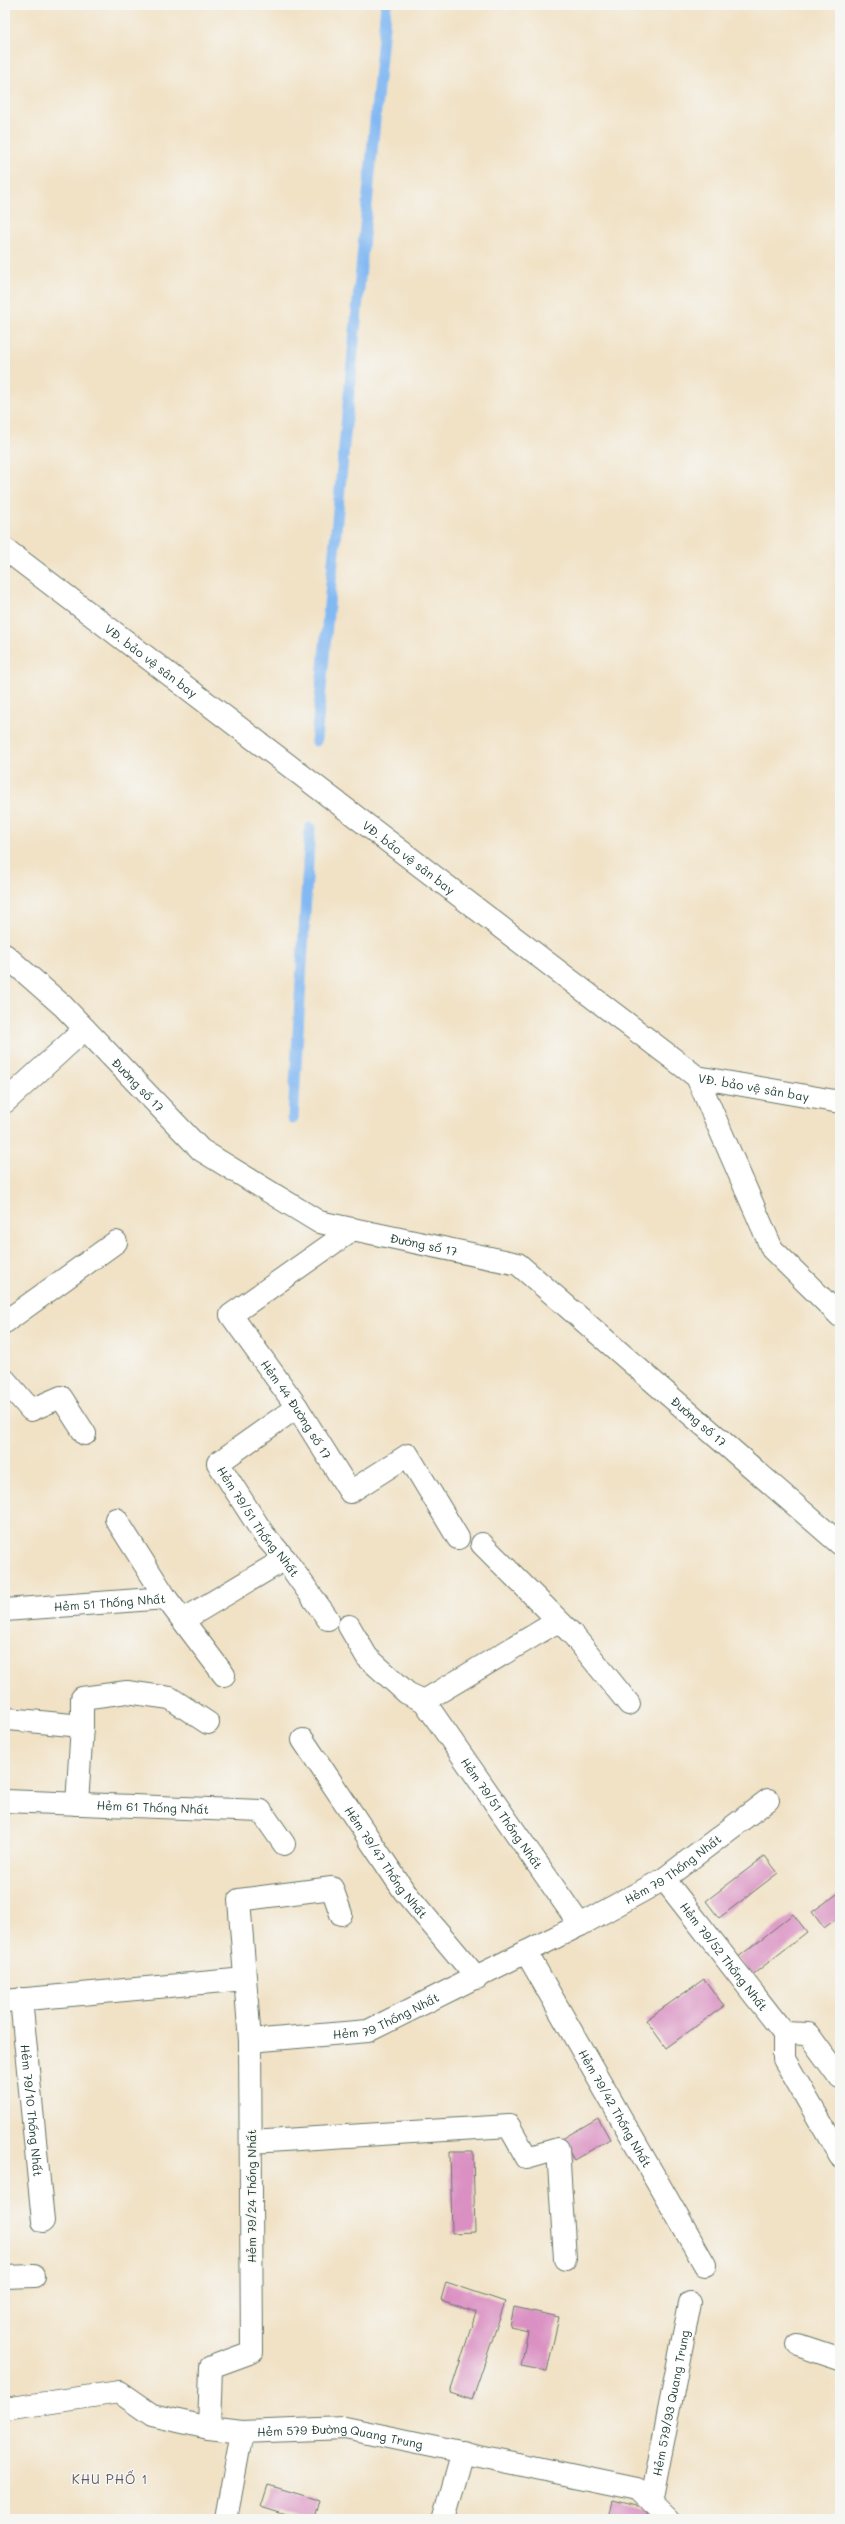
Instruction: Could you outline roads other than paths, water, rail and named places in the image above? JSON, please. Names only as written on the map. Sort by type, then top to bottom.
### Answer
[{"type":"street","name":"VĐ. bảo vệ sân bay","points":[[5,549],[696,1077],[840,1102]]},
{"type":"street","name":"Đường số 17","points":[[5,955],[85,1029],[201,1150],[319,1222],[518,1264],[840,1544]]},
{"type":"street","points":[[5,1102],[85,1029]]},
{"type":"street","points":[[696,1077],[772,1249],[840,1316]]},
{"type":"street","name":"Hẻm 44 Đường số 17","points":[[353,1229],[231,1316],[297,1407],[350,1492],[408,1455],[458,1538]]},
{"type":"street","points":[[5,1322],[116,1242]]},
{"type":"street","points":[[5,1380],[31,1410],[61,1397],[85,1434]]},
{"type":"street","name":"Hẻm 79/51 Thống Nhất","points":[[297,1407],[218,1463],[264,1535],[285,1559],[328,1619]]},
{"type":"street","points":[[116,1519],[166,1598]]},
{"type":"street","points":[[482,1544],[574,1636],[629,1704]]},
{"type":"street","points":[[183,1620],[285,1559]]},
{"type":"street","name":"Hẻm 51 Thống Nhất","points":[[5,1610],[166,1598],[224,1675]]},
{"type":"street","points":[[424,1701],[558,1621]]},
{"type":"street","name":"Hẻm 79/51 Thống Nhất","points":[[349,1626],[368,1657],[407,1693],[424,1701],[580,1925]]},
{"type":"street","points":[[77,1804],[82,1726],[82,1698],[127,1692],[170,1698],[208,1723]]},
{"type":"street","points":[[8,1719],[82,1726]]},
{"type":"street","name":"Hẻm 79/47 Thống Nhất","points":[[303,1740],[404,1891],[477,1978]]},
{"type":"street","name":"Hẻm 79 Thống Nhất","points":[[250,2041],[368,2031],[477,1978],[580,1925],[664,1879],[768,1800]]},
{"type":"street","name":"Hẻm 61 Thống Nhất","points":[[5,1801],[261,1811],[284,1844]]},
{"type":"street","name":"Hẻm 79/52 Thống Nhất","points":[[664,1879],[784,2033]]},
{"type":"street","points":[[250,2041],[239,1900],[332,1888],[341,1914]]},
{"type":"street","name":"Hẻm 79/42 Thống Nhất","points":[[526,1952],[705,2265]]},
{"type":"street","points":[[13,2000],[244,1979]]},
{"type":"street","name":"Hẻm 79/10 Thống Nhất","points":[[13,2000],[43,2221]]},
{"type":"street","points":[[840,2078],[808,2034],[784,2033],[784,2059],[840,2156]]},
{"type":"street","name":"Hẻm 79/24 Thống Nhất","points":[[210,2428],[211,2367],[252,2352],[250,2041]]},
{"type":"street","points":[[251,2142],[509,2126],[527,2158],[558,2149],[565,2259]]},
{"type":"street","points":[[5,2277],[34,2276]]},
{"type":"street","name":"Hẻm 579/93 Quang Trung","points":[[651,2503],[690,2303]]},
{"type":"street","points":[[798,2345],[840,2359]]},
{"type":"street","name":"Hẻm 579 Đường Quang Trung","points":[[5,2409],[119,2392],[152,2415],[210,2428],[242,2432],[346,2428],[636,2489],[668,2519]]},
{"type":"street","points":[[226,2519],[242,2432]]},
{"type":"street","points":[[444,2519],[463,2452]]},
{"type":"waterway","points":[[316,741],[386,5]]},
{"type":"waterway","points":[[293,1118],[310,828]]},
{"type":"district","name":"KHU PHỐ 1","points":[[110,2478]]}]
